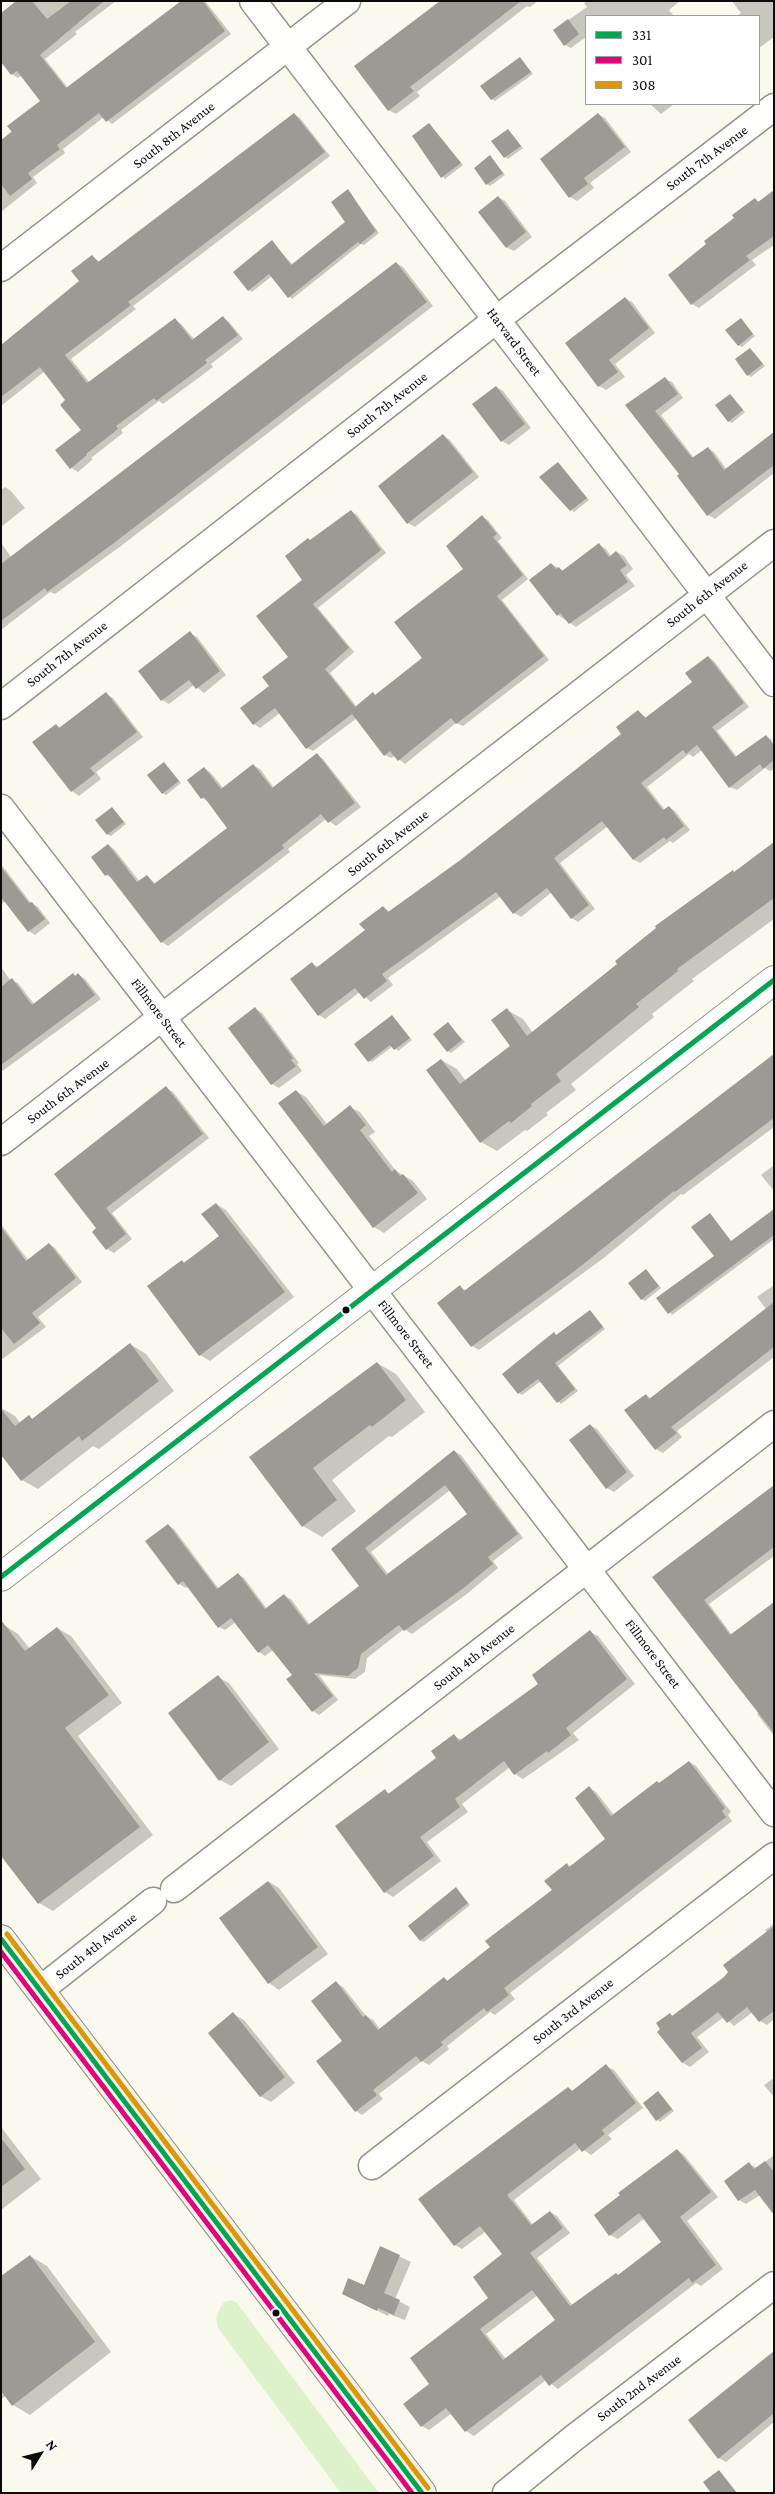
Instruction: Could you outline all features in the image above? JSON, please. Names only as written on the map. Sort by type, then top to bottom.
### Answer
[{"type":"main road","points":[[1,1939],[422,2493]]},
{"type":"street","name":"Harvard Street","points":[[253,1],[774,683]]},
{"type":"street","name":"South 8th Avenue","points":[[1,268],[347,1]]},
{"type":"street","name":"South 7th Avenue","points":[[1,706],[496,320],[774,108]]},
{"type":"street","name":"South 6th Avenue","points":[[1,1142],[774,543]]},
{"type":"street","name":"Fillmore Street","points":[[1,808],[588,1568],[774,1813]]},
{"type":"street","points":[[1,1578],[774,980]]},
{"type":"street","name":"South 4th Avenue","points":[[40,1990],[774,1424]]},
{"type":"street","name":"South 3rd Avenue","points":[[372,2166],[774,1856]]},
{"type":"street","name":"South 2nd Avenue","points":[[506,2493],[575,2437],[774,2285]]},
{"type":"green space","points":[[232,2300],[237,2303],[379,2493],[341,2493],[218,2328],[216,2318],[220,2308],[224,2302]]},
{"type":"building","points":[[16,1],[32,1],[47,19],[71,1],[104,1],[40,55],[66,88],[181,1],[203,1],[225,31],[106,122],[99,113],[57,145],[60,149],[28,173],[32,179],[10,196],[1,184],[1,140],[12,132],[7,126],[40,101],[17,71],[11,75],[1,62],[1,13]]},
{"type":"building","points":[[440,1],[521,1],[410,87],[414,91],[388,111],[354,66]]},
{"type":"building","points":[[568,19],[579,34],[564,46],[553,30]]},
{"type":"building","points":[[520,57],[531,72],[491,100],[480,86]]},
{"type":"building","points":[[294,113],[325,152],[128,302],[131,305],[65,355],[87,383],[175,318],[192,340],[223,316],[238,335],[205,360],[207,363],[190,376],[156,401],[154,398],[116,426],[118,429],[70,469],[55,450],[81,430],[60,405],[65,400],[40,367],[1,397],[1,345],[79,281],[71,271],[92,255],[98,262]]},
{"type":"building","points":[[598,113],[625,147],[584,178],[588,184],[569,198],[540,159]]},
{"type":"building","points":[[429,123],[461,163],[441,178],[412,136]]},
{"type":"building","points":[[508,129],[521,146],[504,158],[491,141]]},
{"type":"building","points":[[490,155],[503,173],[486,185],[474,168]]},
{"type":"building","points":[[348,189],[376,231],[360,244],[358,242],[288,298],[269,274],[248,291],[233,272],[272,240],[291,265],[345,222],[331,202]]},
{"type":"building","points":[[774,190],[774,236],[746,256],[750,260],[691,305],[668,275],[706,244],[704,241],[734,218],[732,215],[755,198],[758,202]]},
{"type":"building","points":[[498,196],[526,232],[506,248],[478,212]]},
{"type":"building","points":[[396,262],[427,302],[114,543],[47,592],[45,588],[1,621],[1,564]]},
{"type":"building","points":[[625,297],[649,328],[609,360],[618,372],[598,387],[565,343]]},
{"type":"building","points":[[741,318],[753,334],[738,346],[725,330]]},
{"type":"building","points":[[750,348],[763,364],[747,376],[735,359]]},
{"type":"building","points":[[665,377],[678,394],[655,411],[692,458],[708,447],[724,470],[774,432],[774,465],[707,516],[677,476],[679,474],[625,405]]},
{"type":"building","points":[[496,386],[525,424],[501,442],[472,404]]},
{"type":"building","points":[[730,394],[743,410],[728,422],[715,405]]},
{"type":"building","points":[[443,434],[473,472],[407,524],[378,486]]},
{"type":"building","points":[[558,462],[587,498],[570,511],[539,477]]},
{"type":"building","points":[[351,510],[381,550],[313,604],[349,648],[325,669],[355,707],[373,692],[375,695],[422,658],[394,622],[463,569],[446,546],[482,515],[497,534],[493,537],[523,575],[497,596],[544,656],[456,724],[451,718],[398,761],[390,751],[384,756],[352,714],[306,749],[275,708],[253,725],[240,708],[269,686],[262,677],[288,657],[256,616],[302,580],[285,556],[308,538],[310,540]]},
{"type":"building","points":[[599,543],[609,557],[616,551],[627,565],[620,570],[628,582],[569,624],[560,613],[557,616],[529,580],[551,563],[556,569],[559,567],[562,571]]},
{"type":"building","points":[[190,631],[220,671],[196,689],[189,680],[161,701],[138,671]]},
{"type":"building","points":[[708,656],[744,703],[712,727],[735,757],[766,735],[774,745],[774,760],[763,769],[760,764],[729,788],[697,745],[686,754],[683,750],[641,783],[663,810],[669,806],[684,826],[666,840],[664,837],[633,860],[602,821],[554,858],[589,905],[571,919],[547,888],[513,914],[496,892],[382,974],[387,981],[364,999],[355,988],[318,1016],[290,979],[312,962],[316,968],[365,930],[359,924],[383,906],[388,912],[459,861],[621,734],[616,727],[638,710],[645,718],[692,682],[685,673]]},
{"type":"building","points":[[106,692],[137,732],[90,768],[95,774],[71,792],[32,742],[56,724],[59,728]]},
{"type":"building","points":[[317,753],[355,803],[328,823],[321,814],[282,845],[284,848],[161,943],[108,874],[105,876],[91,857],[108,844],[137,882],[147,875],[154,884],[227,828],[204,797],[201,799],[187,780],[204,767],[221,789],[253,764],[272,788]]},
{"type":"building","points":[[164,762],[179,781],[162,794],[147,775]]},
{"type":"building","points":[[112,807],[124,822],[107,835],[95,820]]},
{"type":"building","points":[[774,842],[774,898],[677,969],[678,971],[636,1004],[639,1007],[556,1074],[561,1081],[531,1104],[532,1106],[511,1123],[509,1121],[480,1143],[426,1070],[441,1059],[460,1084],[510,1046],[491,1020],[507,1008],[527,1036],[617,964],[615,961],[656,928],[655,926]]},
{"type":"building","points":[[1,867],[29,903],[32,902],[45,919],[28,932],[1,897]]},
{"type":"building","points":[[73,973],[75,976],[78,973],[95,995],[1,1065],[1,987],[12,978],[32,1005]]},
{"type":"building","points":[[255,1007],[293,1058],[291,1060],[296,1066],[271,1085],[228,1028]]},
{"type":"building","points":[[392,1015],[410,1038],[394,1050],[390,1045],[368,1062],[354,1044]]},
{"type":"building","points":[[448,1022],[462,1040],[447,1052],[433,1034]]},
{"type":"building","points":[[774,1054],[774,1118],[674,1191],[576,1270],[471,1347],[437,1303],[460,1285],[464,1291]]},
{"type":"building","points":[[166,1086],[203,1134],[106,1208],[126,1234],[106,1250],[92,1232],[96,1228],[54,1174]]},
{"type":"building","points":[[296,1090],[324,1126],[350,1105],[366,1125],[360,1130],[392,1172],[395,1169],[400,1176],[403,1174],[418,1193],[373,1228],[278,1103]]},
{"type":"building","points":[[216,1203],[285,1292],[199,1356],[147,1286],[182,1260],[184,1263],[219,1236],[201,1214]]},
{"type":"building","points":[[774,1209],[774,1235],[668,1314],[656,1298],[714,1256],[691,1227],[710,1213],[731,1241]]},
{"type":"building","points":[[1,1227],[26,1261],[49,1243],[76,1278],[32,1313],[40,1323],[14,1344],[1,1328]]},
{"type":"building","points":[[646,1269],[659,1286],[641,1300],[628,1283]]},
{"type":"building","points":[[774,1302],[774,1347],[671,1427],[677,1433],[655,1450],[624,1410],[646,1394],[649,1399]]},
{"type":"building","points":[[590,1310],[603,1327],[555,1363],[575,1389],[557,1403],[538,1379],[518,1394],[502,1374],[554,1332],[556,1335]]},
{"type":"building","points":[[130,1343],[159,1381],[82,1441],[79,1436],[21,1481],[1,1455],[1,1409],[15,1426],[29,1415],[32,1419]]},
{"type":"building","points":[[377,1362],[406,1400],[372,1427],[370,1425],[313,1468],[337,1500],[302,1527],[249,1457]]},
{"type":"building","points":[[590,1424],[627,1472],[606,1489],[569,1440]]},
{"type":"building","points":[[454,1450],[518,1534],[488,1557],[493,1564],[461,1590],[404,1631],[399,1625],[361,1654],[358,1668],[348,1676],[314,1673],[333,1696],[312,1712],[286,1679],[292,1675],[268,1645],[258,1653],[231,1618],[218,1628],[183,1581],[178,1585],[145,1541],[168,1524],[217,1589],[238,1573],[265,1609],[284,1594],[308,1625],[359,1586],[331,1549]],"holes":[[[445,1485],[467,1514],[386,1575],[365,1548]]]},
{"type":"building","points":[[774,1485],[774,1547],[704,1600],[730,1635],[774,1602],[774,1733],[652,1577]]},
{"type":"building","points":[[1,1620],[25,1651],[57,1627],[109,1695],[65,1728],[140,1827],[38,1904],[1,1856]]},
{"type":"building","points":[[590,1630],[627,1679],[566,1728],[571,1735],[548,1753],[547,1751],[514,1775],[504,1761],[455,1799],[460,1807],[420,1837],[434,1856],[384,1893],[335,1826],[385,1789],[388,1794],[436,1758],[431,1751],[454,1734],[459,1741],[538,1684],[532,1675]]},
{"type":"building","points":[[218,1675],[269,1742],[219,1781],[168,1713]]},
{"type":"building","points":[[689,1761],[725,1808],[722,1811],[726,1817],[504,1988],[509,1995],[487,2012],[484,2008],[441,2042],[443,2045],[421,2062],[416,2056],[373,2090],[377,2095],[355,2112],[316,2061],[342,2041],[311,2001],[336,1981],[363,2017],[366,2015],[378,2030],[444,1977],[447,1981],[490,1947],[485,1941],[552,1890],[544,1881],[567,1863],[569,1867],[605,1839],[575,1798],[589,1786],[611,1816],[657,1781],[659,1783]]},
{"type":"building","points":[[268,1881],[318,1947],[268,1984],[219,1918]]},
{"type":"building","points":[[456,1887],[468,1903],[420,1941],[408,1926]]},
{"type":"building","points":[[774,1926],[774,2011],[759,2022],[747,2007],[727,2023],[718,2012],[691,2033],[702,2048],[682,2063],[657,2032],[660,2029],[656,2023],[670,2013],[672,2016],[724,1977],[728,1972],[723,1965]]},
{"type":"building","points":[[233,2012],[285,2077],[260,2097],[208,2033]]},
{"type":"building","points":[[606,2064],[636,2103],[602,2130],[605,2134],[582,2152],[575,2143],[507,2195],[531,2225],[550,2211],[563,2228],[530,2253],[570,2306],[616,2273],[618,2275],[661,2242],[639,2213],[609,2236],[594,2215],[620,2195],[618,2193],[677,2149],[711,2192],[680,2217],[716,2265],[692,2283],[689,2278],[549,2386],[541,2375],[465,2432],[446,2408],[421,2427],[403,2404],[429,2384],[410,2358],[488,2298],[473,2277],[502,2254],[480,2226],[454,2246],[418,2199],[568,2087],[572,2091]],"holes":[[[532,2290],[555,2320],[503,2360],[480,2329]]]},
{"type":"building","points":[[658,2091],[672,2109],[656,2121],[643,2103]]},
{"type":"building","points":[[1,2138],[25,2169],[1,2187]]},
{"type":"building","points":[[765,2161],[774,2172],[774,2215],[755,2190],[738,2201],[724,2181],[749,2162],[754,2169]]},
{"type":"building","points":[[380,2246],[400,2255],[384,2293],[400,2300],[394,2315],[378,2308],[377,2311],[342,2294],[348,2278],[364,2285]]},
{"type":"building","points":[[30,2255],[95,2342],[12,2406],[1,2391],[1,2276]]},
{"type":"building","points":[[774,2351],[774,2413],[718,2459],[688,2420]]},
{"type":"building","points":[[719,2470],[737,2493],[711,2493],[703,2482]]},
{"type":"transit line","name":"331","points":[[1,1577],[774,980]]},
{"type":"transit line","name":"308","points":[[7,1934],[428,2488]]},
{"type":"transit line","name":"331","points":[[1,1939],[422,2493]]},
{"type":"transit line","name":"301","points":[[1,1952],[412,2493]]}]
